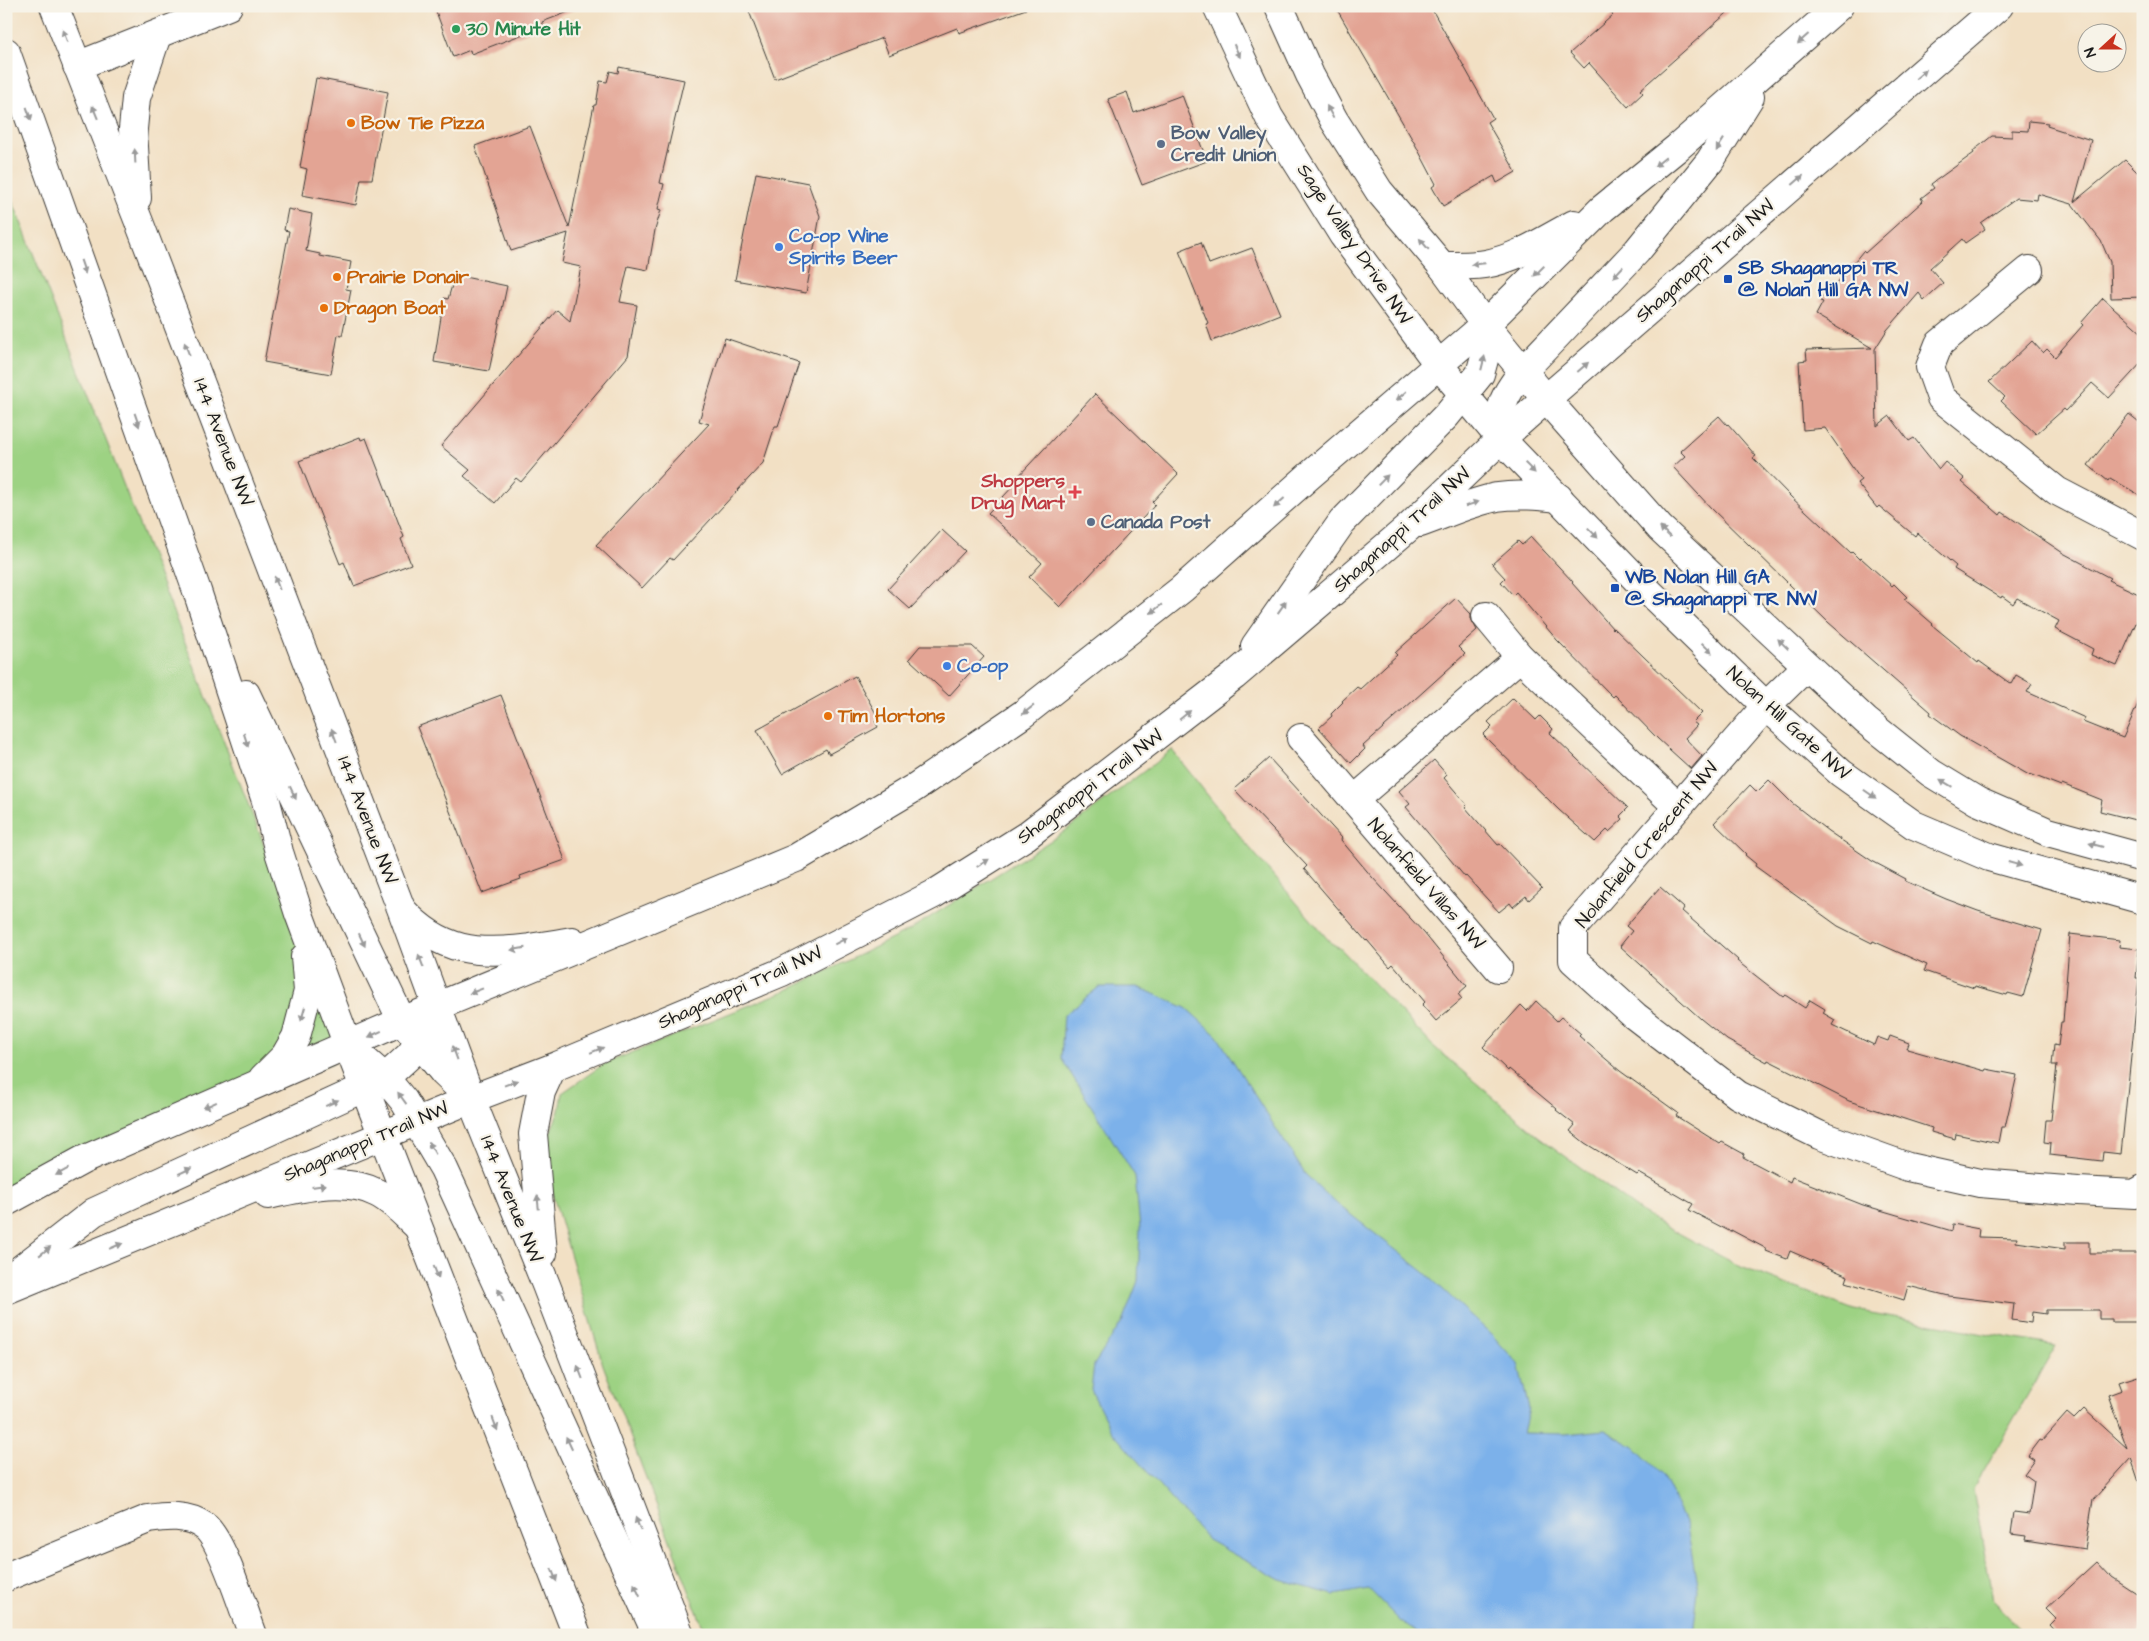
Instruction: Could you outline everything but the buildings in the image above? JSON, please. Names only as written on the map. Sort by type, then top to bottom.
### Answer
[{"type":"main road","name":"144 Avenue NW","points":[[54,6],[139,222],[402,911],[471,1099],[546,1285],[680,1635]]},
{"type":"main road","points":[[77,66],[157,36],[228,6]]},
{"type":"main road","name":"Sage Valley Drive NW","points":[[1217,6],[1269,117],[1343,235],[1438,364],[1501,439]]},
{"type":"main road","points":[[1279,6],[1310,75],[1334,120],[1379,191],[1442,266],[1485,324],[1546,399],[1660,528],[1806,667],[1866,721],[1931,773],[1977,801],[2048,832],[2143,858]]},
{"type":"main road","points":[[6,1202],[83,1160],[255,1085],[402,1021],[796,858],[914,788],[1023,714],[1182,589],[1485,324],[1602,209],[1764,74],[1839,6]]},
{"type":"main road","name":"Shaganappi Trail NW","points":[[6,1290],[220,1204],[383,1134],[552,1068],[782,972],[934,894],[1026,836],[1234,676],[1409,527],[1546,399],[1999,6]]},
{"type":"main road","points":[[139,222],[133,129],[137,92],[157,36]]},
{"type":"main road","points":[[6,52],[197,591],[263,792],[279,852],[299,914],[348,1046],[375,1083],[404,1100],[444,1169],[657,1635]]},
{"type":"main road","points":[[1501,439],[1499,416],[1507,392],[1523,371],[1637,251],[1710,161],[1764,74]]},
{"type":"main road","points":[[1442,266],[1486,264],[1502,259],[1534,246],[1602,209]]},
{"type":"main road","points":[[2029,270],[1939,344],[1930,367],[1941,398],[2057,491],[2143,536]]},
{"type":"main road","points":[[1234,676],[1342,522],[1446,416],[1480,374],[1485,356],[1485,324]]},
{"type":"main road","name":"Nolan Hill Gate NW","points":[[1501,439],[1642,585],[1766,706],[1841,773],[1914,825],[1989,857],[2143,900]]},
{"type":"main road","points":[[1409,527],[1476,502],[1499,497],[1522,495],[1559,498]]},
{"type":"main road","points":[[197,591],[402,1021],[444,1073],[471,1099]]},
{"type":"main road","points":[[1486,616],[1520,657],[1678,807]]},
{"type":"main road","name":"Nolanfield Villas NW","points":[[1354,800],[1520,657]]},
{"type":"main road","name":"Nolanfield Crescent NW","points":[[1806,667],[1766,706],[1573,928],[1573,960],[1635,1016],[1738,1096],[1819,1135],[1908,1167],[1980,1184],[2078,1192],[2135,1194],[2143,1189]]},
{"type":"main road","name":"Nolanfield Villas NW","points":[[1301,738],[1498,968]]},
{"type":"main road","points":[[402,911],[417,926],[428,933],[470,951],[508,951],[568,942],[634,926]]},
{"type":"main road","points":[[255,1085],[285,1056],[296,1037],[304,1010],[308,991],[299,914]]},
{"type":"main road","points":[[6,1281],[94,1212],[375,1083],[410,1055],[438,1006]]},
{"type":"main road","points":[[546,1285],[533,1134],[541,1092],[552,1068]]},
{"type":"main road","points":[[375,1083],[383,1134],[577,1635]]},
{"type":"main road","points":[[220,1204],[326,1185],[352,1185],[377,1192],[389,1200],[418,1227]]},
{"type":"main road","points":[[6,1577],[148,1519],[168,1516],[188,1518],[206,1526],[218,1545],[253,1635]]},
{"type":"green space","points":[[6,184],[347,1057],[6,1196]]},
{"type":"green space","points":[[1172,750],[1243,840],[1331,943],[1340,948],[1432,1045],[1538,1136],[1645,1215],[1741,1267],[1854,1310],[2056,1346],[1973,1489],[1993,1601],[2026,1635],[706,1635],[603,1365],[551,1189],[545,1145],[559,1111],[562,1093],[604,1064],[792,988],[908,931],[1061,834]]},
{"type":"water","points":[[1099,987],[1138,987],[1186,1008],[1217,1036],[1305,1174],[1337,1204],[1424,1272],[1492,1335],[1518,1364],[1529,1408],[1523,1433],[1566,1434],[1605,1430],[1634,1447],[1662,1474],[1687,1526],[1698,1590],[1693,1635],[1420,1635],[1400,1621],[1369,1589],[1334,1595],[1280,1580],[1208,1540],[1112,1432],[1091,1390],[1094,1365],[1123,1320],[1138,1281],[1140,1228],[1135,1176],[1061,1058],[1064,1015]]},
{"type":"place","name":"30 Minute Hit","points":[[456,29]]},
{"type":"place","name":"Bow Tie Pizza","points":[[351,123]]},
{"type":"place","name":"Bow Valley Credit Union","points":[[1161,144]]},
{"type":"place","name":"Co-op Wine Spirits Beer","points":[[779,247]]},
{"type":"place","name":"Prairie Donair","points":[[337,277]]},
{"type":"place","name":"SB Shaganappi TR @ Nolan Hill GA NW","points":[[1728,279]]},
{"type":"place","name":"Dragon Boat","points":[[324,308]]},
{"type":"place","name":"Shoppers Drug Mart","points":[[1075,492]]},
{"type":"place","name":"Canada Post","points":[[1091,522]]},
{"type":"place","name":"WB Nolan Hill GA @ Shaganappi TR NW","points":[[1615,588]]},
{"type":"place","name":"Co-op","points":[[947,666]]},
{"type":"place","name":"Tim Hortons","points":[[828,716]]}]
